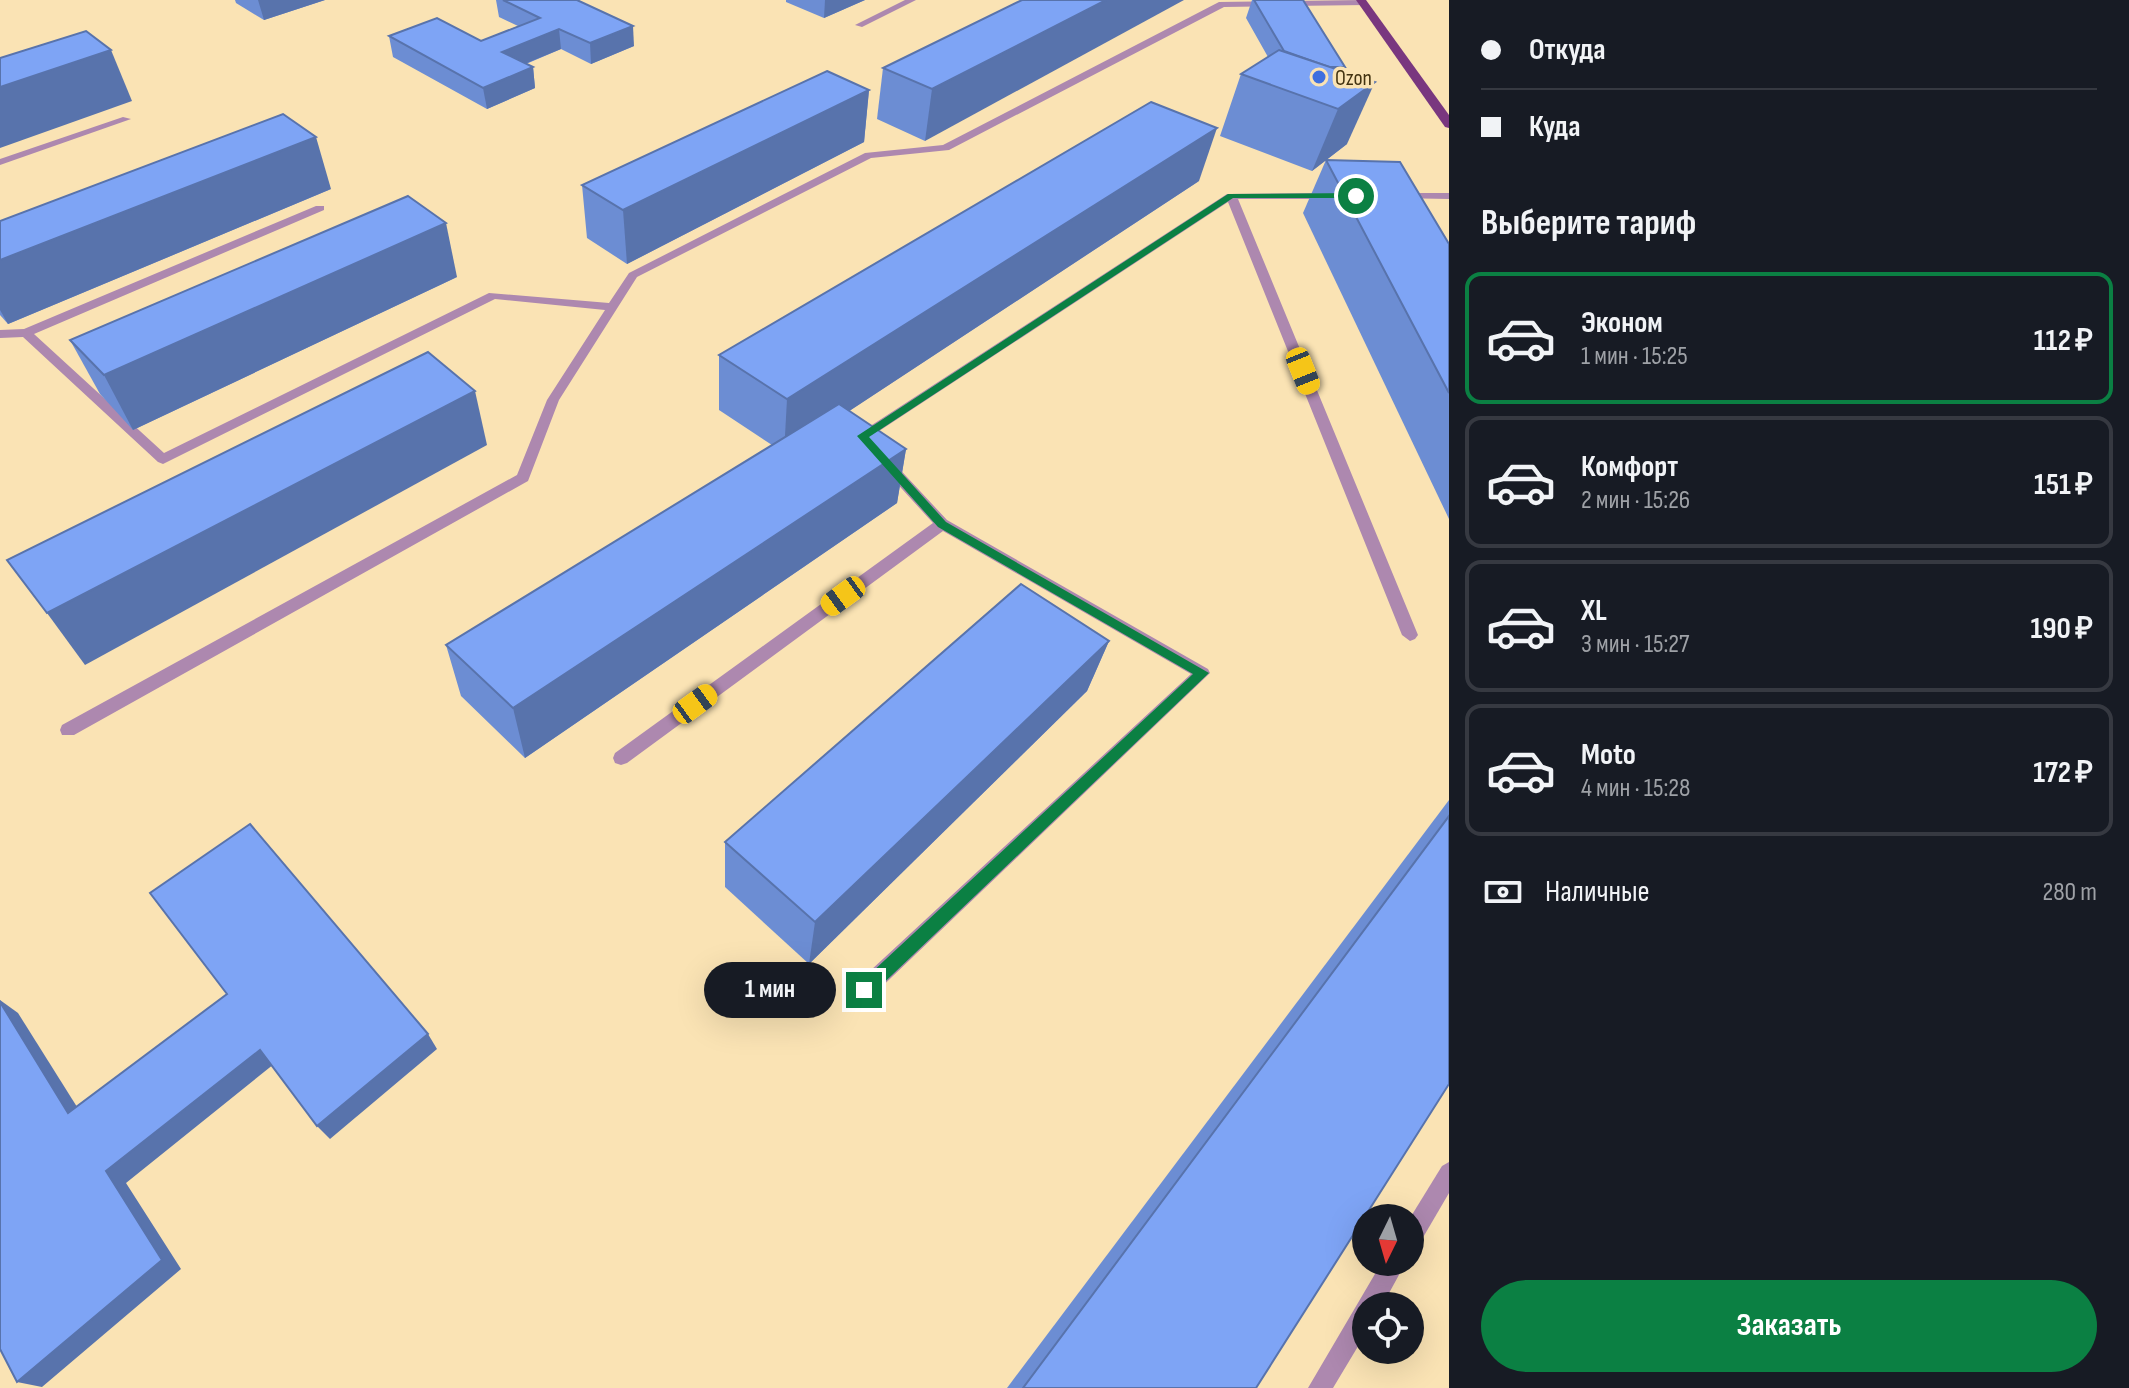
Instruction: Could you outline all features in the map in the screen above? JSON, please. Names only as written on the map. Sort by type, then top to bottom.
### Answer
[{"type":"main road","points":[[1362,2],[1449,124]]},
{"type":"lane","points":[[859,25],[912,0]]},
{"type":"lane","points":[[68,730],[523,478],[553,400],[633,275],[869,155],[945,148],[1222,4],[1362,2]]},
{"type":"lane","points":[[0,162],[126,119]]},
{"type":"lane","points":[[864,990],[1202,673],[942,524],[862,436],[1231,196],[1340,196]]},
{"type":"lane","points":[[1231,196],[1410,635]]},
{"type":"lane","points":[[1387,196],[1449,196]]},
{"type":"lane","points":[[0,334],[26,333],[320,208]]},
{"type":"lane","points":[[26,333],[163,459],[493,295],[612,307]]},
{"type":"lane","points":[[621,758],[942,524]]},
{"type":"lane","points":[[1424,1215],[1449,1173]]},
{"type":"lane","points":[[1320,1388],[1352,1334]]},
{"type":"building","points":[[503,0],[577,0],[633,26],[590,43],[559,29],[502,52],[533,67],[483,88],[389,36],[437,18],[481,41],[540,18]]},
{"type":"building","points":[[1022,0],[1106,0],[932,89],[883,68]]},
{"type":"building","points":[[1254,0],[1303,0],[1345,67],[1329,67],[1284,51]]},
{"type":"building","points":[[86,31],[111,50],[0,87],[0,58]]},
{"type":"building","points":[[1279,50],[1375,82],[1338,109],[1241,74]]},
{"type":"building","points":[[827,71],[869,90],[623,210],[582,185]]},
{"type":"building","points":[[1151,102],[1217,128],[787,399],[719,355]]},
{"type":"building","points":[[283,114],[316,137],[0,260],[0,221]]},
{"type":"building","points":[[1326,160],[1400,162],[1449,244],[1449,393]]},
{"type":"building","points":[[408,196],[446,223],[104,375],[70,340]]},
{"type":"building","points":[[428,352],[475,391],[47,613],[7,560]]},
{"type":"building","points":[[839,404],[906,449],[513,708],[446,645]]},
{"type":"building","points":[[1021,584],[1109,641],[815,922],[725,842]]},
{"type":"building","points":[[1449,816],[1449,1084],[1373,1204],[1352,1204],[1352,1237],[1256,1388],[1023,1388]]},
{"type":"building","points":[[250,824],[428,1034],[317,1126],[260,1050],[106,1171],[162,1260],[17,1382],[0,1349],[0,1002],[68,1113],[227,994],[150,893]]},
{"type":"place","name":"Ozon","points":[[1319,77]]},
{"type":"route","points":[[864,990],[1202,673],[942,524],[862,436],[1231,196],[1356,196]]}]
